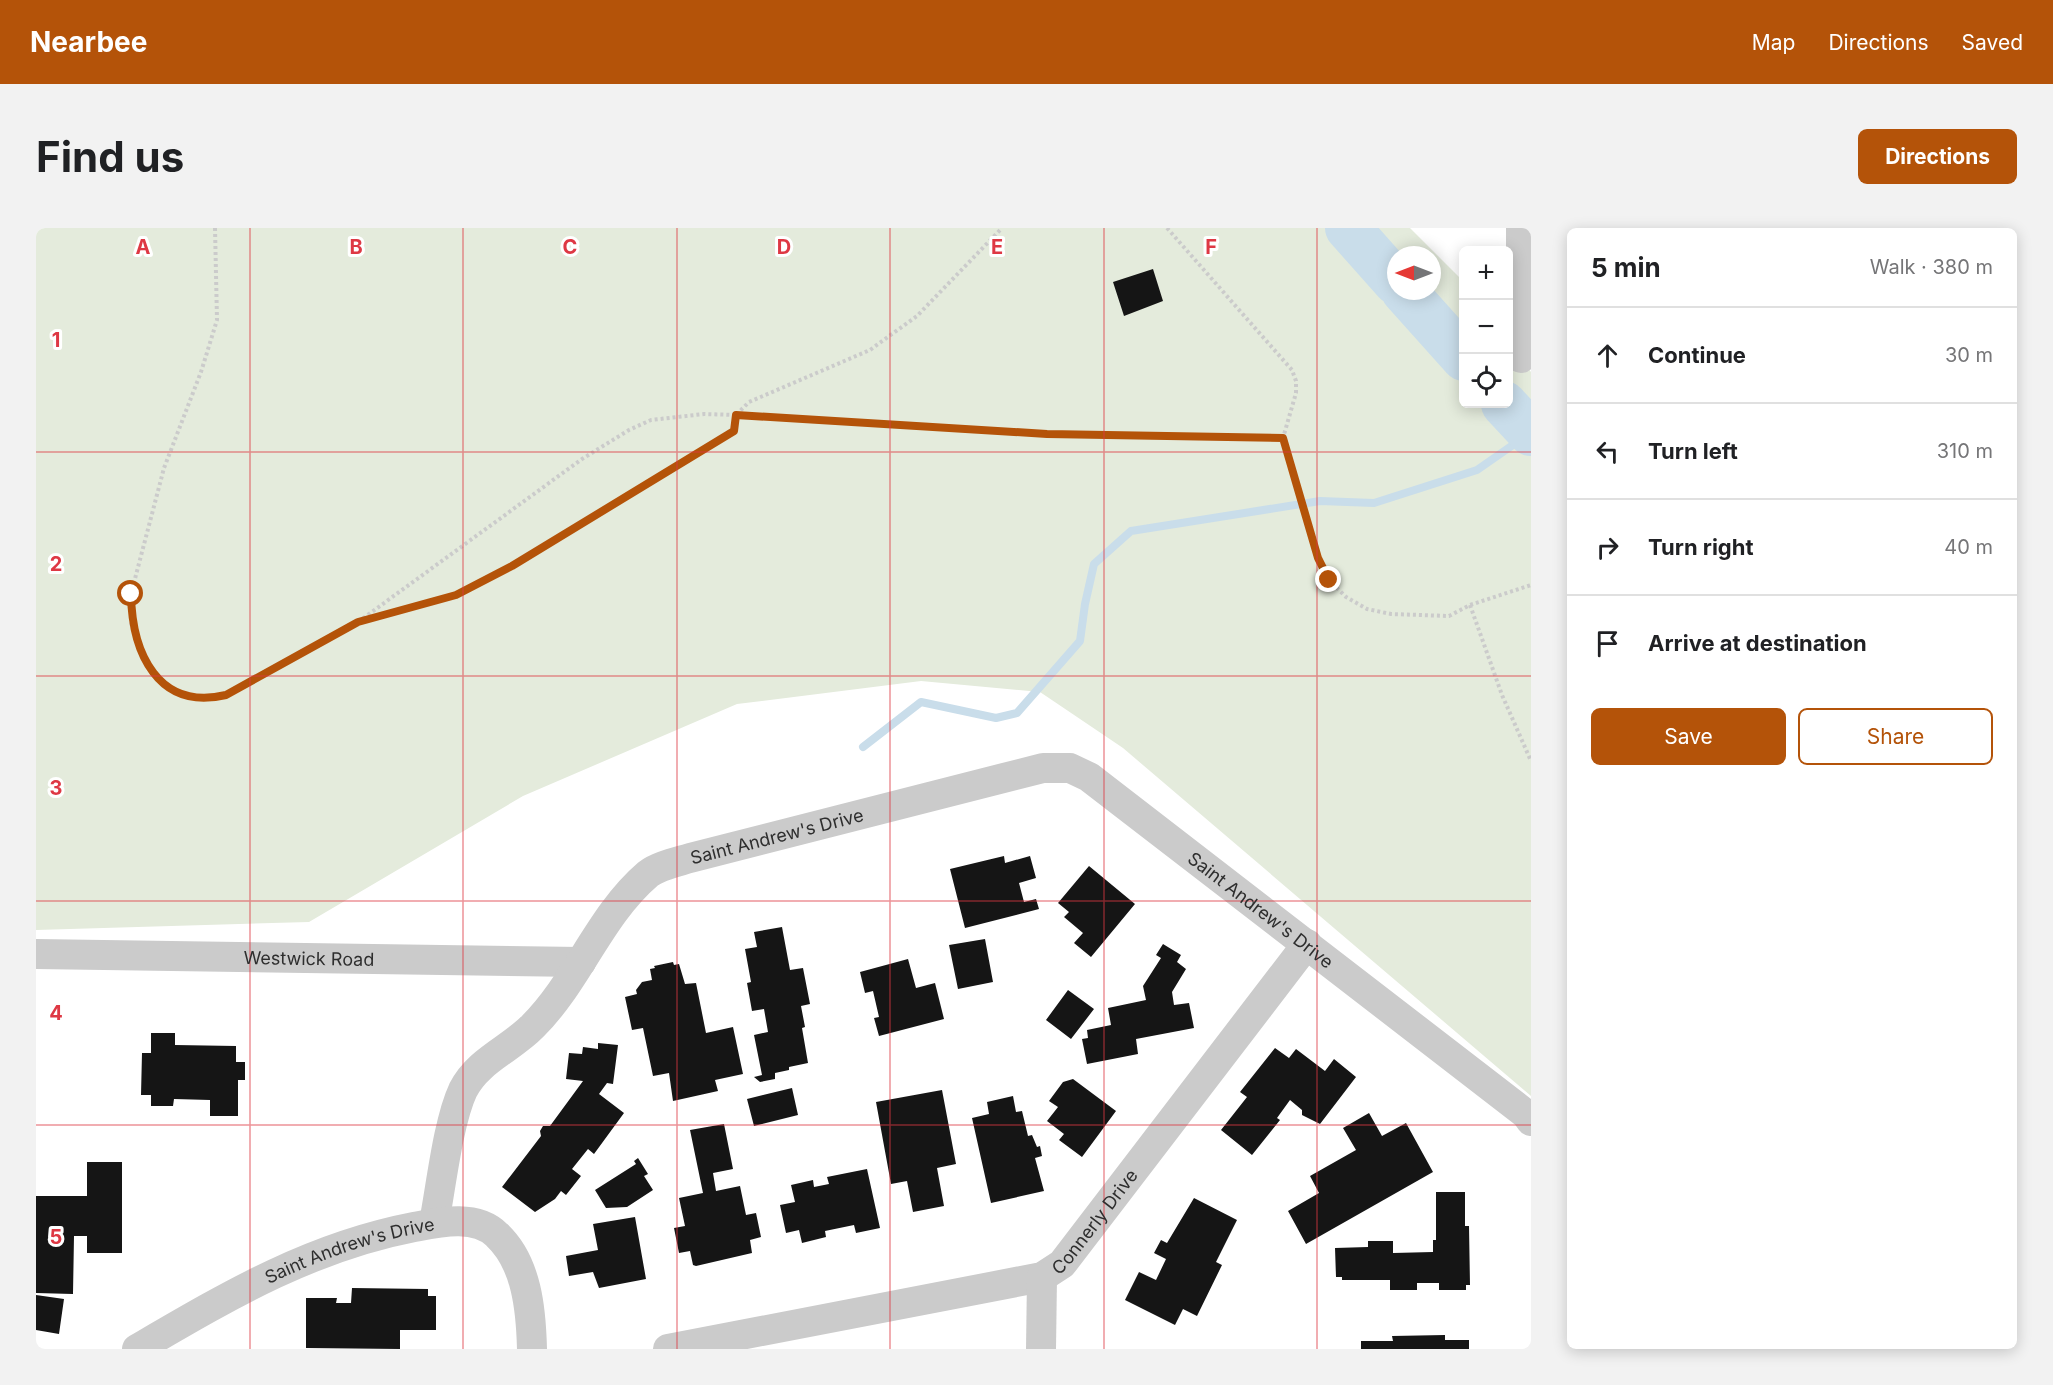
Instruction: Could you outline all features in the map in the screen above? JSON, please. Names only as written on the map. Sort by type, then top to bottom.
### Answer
[{"type":"street","points":[[1521,228],[1521,358]]},
{"type":"street","name":"Saint Andrew's Drive","points":[[137,1349],[249,1284],[303,1259],[351,1242],[434,1223],[463,1090],[480,1066],[532,1028],[550,1007],[625,897],[650,872],[690,858],[1043,768],[1070,768],[1089,777],[1527,1114],[1531,1121]]},
{"type":"street","name":"Connerly Drive","points":[[668,1349],[1042,1277],[1062,1264],[1307,944]]},
{"type":"street","name":"Westwick Road","points":[[36,954],[581,962]]},
{"type":"street","points":[[434,1223],[471,1221],[496,1233],[507,1247],[525,1285],[532,1322],[532,1349]]},
{"type":"street","points":[[1041,1349],[1042,1277]]},
{"type":"path","points":[[215,228],[217,320],[201,372],[164,468],[131,594],[131,623],[140,650],[155,674],[169,689],[187,697],[207,699],[226,695],[358,622],[582,459],[629,430],[651,420],[704,414],[1047,434],[1283,438]]},
{"type":"path","points":[[358,622],[456,595],[512,566],[734,431],[736,415],[749,402],[870,350],[917,316],[1002,228]]},
{"type":"path","points":[[1167,228],[1292,370],[1296,381],[1296,393],[1283,438],[1318,558],[1329,580],[1346,597],[1367,609],[1391,614],[1449,616],[1470,605],[1531,585]]},
{"type":"path","points":[[1470,605],[1502,695],[1531,760]]},
{"type":"green space","points":[[36,228],[1410,228],[1428,246],[1387,246],[1387,300],[1441,300],[1441,259],[1459,277],[1459,408],[1513,408],[1513,347],[1531,372],[1531,1096],[1123,748],[1040,692],[921,681],[737,704],[523,796],[309,922],[36,930]]},
{"type":"building","points":[[1153,269],[1163,301],[1124,316],[1113,282]]},
{"type":"building","points":[[1004,856],[1005,863],[1030,856],[1036,878],[1019,883],[1024,902],[1036,899],[1039,909],[965,928],[950,869]]},
{"type":"building","points":[[1089,866],[1135,904],[1091,957],[1074,943],[1083,933],[1064,917],[1069,912],[1058,903]]},
{"type":"building","points":[[782,927],[790,970],[803,968],[810,1004],[801,1006],[808,1063],[789,1067],[789,1070],[775,1073],[775,1079],[760,1082],[754,1077],[762,1075],[754,1035],[768,1032],[764,1009],[752,1011],[747,983],[751,982],[745,949],[757,947],[754,932]]},
{"type":"building","points":[[985,939],[993,982],[958,989],[949,945]]},
{"type":"building","points":[[1163,944],[1181,955],[1177,962],[1186,969],[1172,992],[1174,1005],[1189,1003],[1194,1028],[1136,1039],[1138,1054],[1087,1064],[1082,1039],[1088,1038],[1087,1030],[1111,1025],[1108,1008],[1146,1000],[1143,986],[1161,958],[1156,955]]},
{"type":"building","points":[[908,959],[916,988],[935,983],[944,1019],[879,1036],[874,1018],[879,1017],[873,991],[865,993],[860,972]]},
{"type":"building","points":[[673,962],[674,965],[679,964],[685,984],[696,983],[706,1033],[733,1027],[743,1074],[715,1080],[718,1091],[673,1101],[669,1073],[653,1076],[643,1028],[632,1030],[625,997],[637,994],[636,990],[642,982],[652,980],[650,969],[655,968],[654,966]]},
{"type":"building","points":[[1068,990],[1094,1009],[1071,1039],[1046,1020]]},
{"type":"building","points":[[151,1033],[175,1033],[175,1045],[236,1046],[236,1062],[245,1062],[245,1080],[238,1080],[238,1116],[210,1116],[210,1100],[174,1099],[173,1106],[151,1106],[151,1095],[141,1095],[142,1053],[151,1053]]},
{"type":"building","points":[[598,1043],[618,1045],[613,1084],[607,1083],[599,1094],[624,1113],[594,1154],[588,1149],[572,1169],[581,1176],[566,1195],[561,1191],[555,1199],[535,1212],[502,1187],[541,1136],[540,1131],[543,1126],[550,1126],[583,1081],[566,1079],[569,1053],[582,1054],[583,1047],[598,1049]]},
{"type":"building","points":[[1275,1048],[1289,1058],[1296,1049],[1325,1071],[1334,1059],[1356,1077],[1320,1124],[1302,1115],[1302,1110],[1290,1100],[1277,1118],[1280,1120],[1252,1155],[1221,1130],[1247,1097],[1240,1092]]},
{"type":"building","points":[[1073,1079],[1116,1111],[1082,1157],[1059,1140],[1064,1134],[1047,1121],[1058,1107],[1049,1101],[1063,1082]]},
{"type":"building","points":[[792,1088],[798,1115],[754,1126],[747,1099]]},
{"type":"building","points":[[942,1090],[956,1164],[937,1168],[944,1206],[913,1212],[907,1181],[891,1184],[876,1102]]},
{"type":"building","points":[[1013,1096],[1016,1112],[1022,1111],[1028,1136],[1032,1135],[1037,1147],[1040,1146],[1042,1156],[1035,1158],[1044,1191],[991,1203],[972,1118],[989,1114],[987,1102]]},
{"type":"building","points":[[1369,1113],[1382,1136],[1406,1123],[1433,1172],[1306,1244],[1288,1211],[1319,1193],[1310,1176],[1356,1150],[1343,1128]]},
{"type":"building","points":[[724,1124],[733,1169],[713,1173],[716,1191],[740,1186],[746,1215],[756,1213],[761,1237],[750,1240],[752,1253],[696,1266],[693,1265],[690,1251],[679,1253],[674,1228],[685,1226],[679,1198],[703,1193],[690,1130]]},
{"type":"building","points":[[638,1158],[648,1174],[644,1176],[653,1190],[627,1207],[606,1208],[595,1190],[636,1164],[634,1161]]},
{"type":"building","points":[[87,1162],[122,1162],[122,1253],[87,1253],[87,1236],[74,1236],[73,1294],[36,1293],[36,1196],[87,1196]]},
{"type":"building","points":[[867,1169],[880,1228],[856,1233],[854,1225],[825,1231],[826,1237],[802,1243],[799,1230],[786,1233],[780,1205],[795,1202],[791,1185],[813,1180],[814,1187],[829,1184],[827,1177]]},
{"type":"building","points":[[1436,1192],[1465,1192],[1465,1226],[1469,1226],[1470,1285],[1466,1285],[1466,1290],[1439,1290],[1439,1283],[1417,1283],[1417,1290],[1390,1290],[1390,1280],[1342,1280],[1342,1277],[1336,1277],[1335,1248],[1368,1247],[1368,1241],[1393,1241],[1393,1253],[1433,1252],[1433,1240],[1436,1240]]},
{"type":"building","points":[[1194,1198],[1237,1220],[1216,1262],[1222,1265],[1197,1316],[1183,1309],[1175,1325],[1125,1300],[1139,1272],[1156,1280],[1166,1259],[1154,1253],[1161,1240],[1167,1243]]},
{"type":"building","points":[[635,1217],[646,1279],[599,1288],[593,1272],[569,1276],[566,1256],[598,1250],[593,1224]]},
{"type":"building","points":[[352,1288],[428,1289],[428,1296],[436,1296],[436,1330],[400,1330],[400,1349],[306,1348],[306,1298],[337,1298],[336,1303],[351,1303]]},
{"type":"building","points":[[36,1295],[64,1299],[59,1334],[36,1330]]},
{"type":"building","points":[[1445,1335],[1445,1340],[1469,1340],[1469,1349],[1361,1349],[1361,1341],[1393,1341],[1392,1336]]},
{"type":"waterway","points":[[1348,228],[1387,272]]},
{"type":"waterway","points":[[1412,300],[1460,354]]},
{"type":"waterway","points":[[1508,408],[1531,433]]},
{"type":"waterway","points":[[863,747],[921,702],[996,718],[1017,713],[1080,641],[1094,564],[1131,531],[1320,501],[1374,503],[1477,470],[1530,433]]},
{"type":"route","points":[[131,594],[131,623],[140,650],[155,674],[169,689],[187,697],[207,699],[226,695],[358,622],[456,595],[512,566],[734,431],[736,415],[1047,434],[1283,438],[1318,558],[1329,580]]}]
